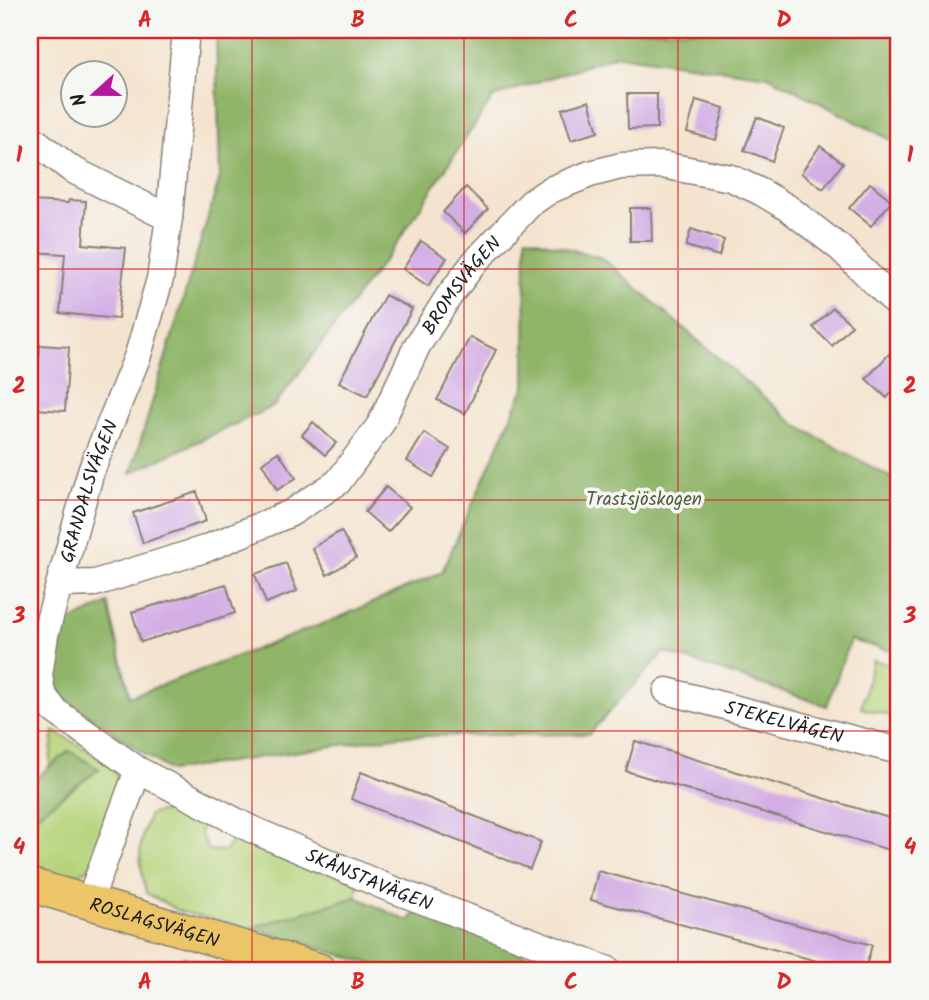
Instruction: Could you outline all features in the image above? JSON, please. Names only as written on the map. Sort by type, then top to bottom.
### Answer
[{"type":"main road","name":"ROSLAGSVÄGEN","points":[[30,885],[319,970]]},
{"type":"street","name":"GRANDALSVÄGEN","points":[[138,770],[55,711],[42,695],[38,675],[45,635],[91,471],[138,355],[160,279],[169,218],[186,30]]},
{"type":"street","points":[[30,137],[71,169],[169,218]]},
{"type":"street","name":"BROMSVÄGEN","points":[[61,584],[95,583],[205,549],[292,513],[338,482],[380,425],[416,346],[474,263],[531,204],[550,191],[590,174],[621,166],[662,165],[731,178],[788,208],[840,248],[899,306]]},
{"type":"street","name":"STEKELVÄGEN","points":[[667,691],[899,751]]},
{"type":"street","points":[[89,902],[138,770]]},
{"type":"street","name":"SKÅNSTAVÄGEN","points":[[138,770],[251,829],[386,887],[608,970]]},
{"type":"green space","points":[[216,30],[899,30],[899,144],[768,76],[617,55],[493,97],[395,246],[274,406],[131,473],[220,177]]},
{"type":"green space","name":"Trastsjöskogen","points":[[526,237],[602,258],[796,425],[899,482],[899,653],[850,640],[827,706],[664,652],[589,734],[400,736],[170,771],[57,694],[54,649],[65,624],[108,603],[130,697],[338,618],[442,572],[525,386]]},
{"type":"green space","points":[[873,660],[899,667],[899,718],[861,708]]},
{"type":"green space","points":[[54,731],[111,765],[118,787],[111,816],[89,869],[69,877],[30,869],[30,820],[99,769],[69,751],[49,768]]},
{"type":"green space","points":[[69,751],[99,769],[30,820],[30,783]]},
{"type":"green space","points":[[179,808],[208,813],[200,832],[208,850],[225,851],[235,837],[359,882],[356,897],[250,928],[181,912],[146,893],[140,853],[142,835],[150,814]]},
{"type":"green space","points":[[356,897],[408,921],[421,909],[560,970],[392,970],[250,928]]},
{"type":"green space","points":[[183,957],[230,970],[180,970]]},
{"type":"building","points":[[627,94],[657,94],[657,128],[628,129]]},
{"type":"building","points":[[696,100],[724,108],[716,140],[687,132]]},
{"type":"building","points":[[589,101],[598,132],[571,140],[562,109]]},
{"type":"building","points":[[757,117],[784,128],[772,161],[744,150]]},
{"type":"building","points":[[820,146],[843,163],[823,189],[801,173]]},
{"type":"building","points":[[870,183],[892,201],[871,226],[849,208]]},
{"type":"building","points":[[466,187],[488,209],[465,233],[443,212]]},
{"type":"building","points":[[69,200],[86,201],[83,244],[126,248],[118,319],[60,313],[65,254],[30,252],[30,201],[68,203]]},
{"type":"building","points":[[630,208],[651,208],[652,241],[630,241]]},
{"type":"building","points":[[691,229],[724,240],[719,256],[686,246]]},
{"type":"building","points":[[421,241],[447,258],[428,286],[403,269]]},
{"type":"building","points":[[385,295],[412,309],[367,396],[339,382]]},
{"type":"building","points":[[833,308],[852,325],[832,346],[813,327]]},
{"type":"building","points":[[470,337],[496,350],[465,414],[437,400]]},
{"type":"building","points":[[40,345],[69,347],[65,411],[35,409]]},
{"type":"building","points":[[889,354],[899,364],[899,384],[887,398],[866,379]]},
{"type":"building","points":[[313,422],[336,443],[325,455],[302,435]]},
{"type":"building","points":[[424,433],[450,449],[433,477],[407,461]]},
{"type":"building","points":[[278,452],[296,478],[277,490],[262,463]]},
{"type":"building","points":[[386,487],[410,507],[388,532],[365,512]]},
{"type":"building","points":[[197,492],[206,521],[143,543],[133,513]]},
{"type":"building","points":[[341,531],[356,558],[327,575],[312,548]]},
{"type":"building","points":[[286,563],[297,591],[266,603],[255,574]]},
{"type":"building","points":[[226,584],[235,613],[141,642],[132,612]]},
{"type":"building","points":[[635,741],[899,821],[899,853],[626,771]]},
{"type":"building","points":[[361,772],[541,842],[530,869],[351,799]]},
{"type":"building","points":[[598,871],[872,945],[865,970],[850,970],[591,900]]}]
